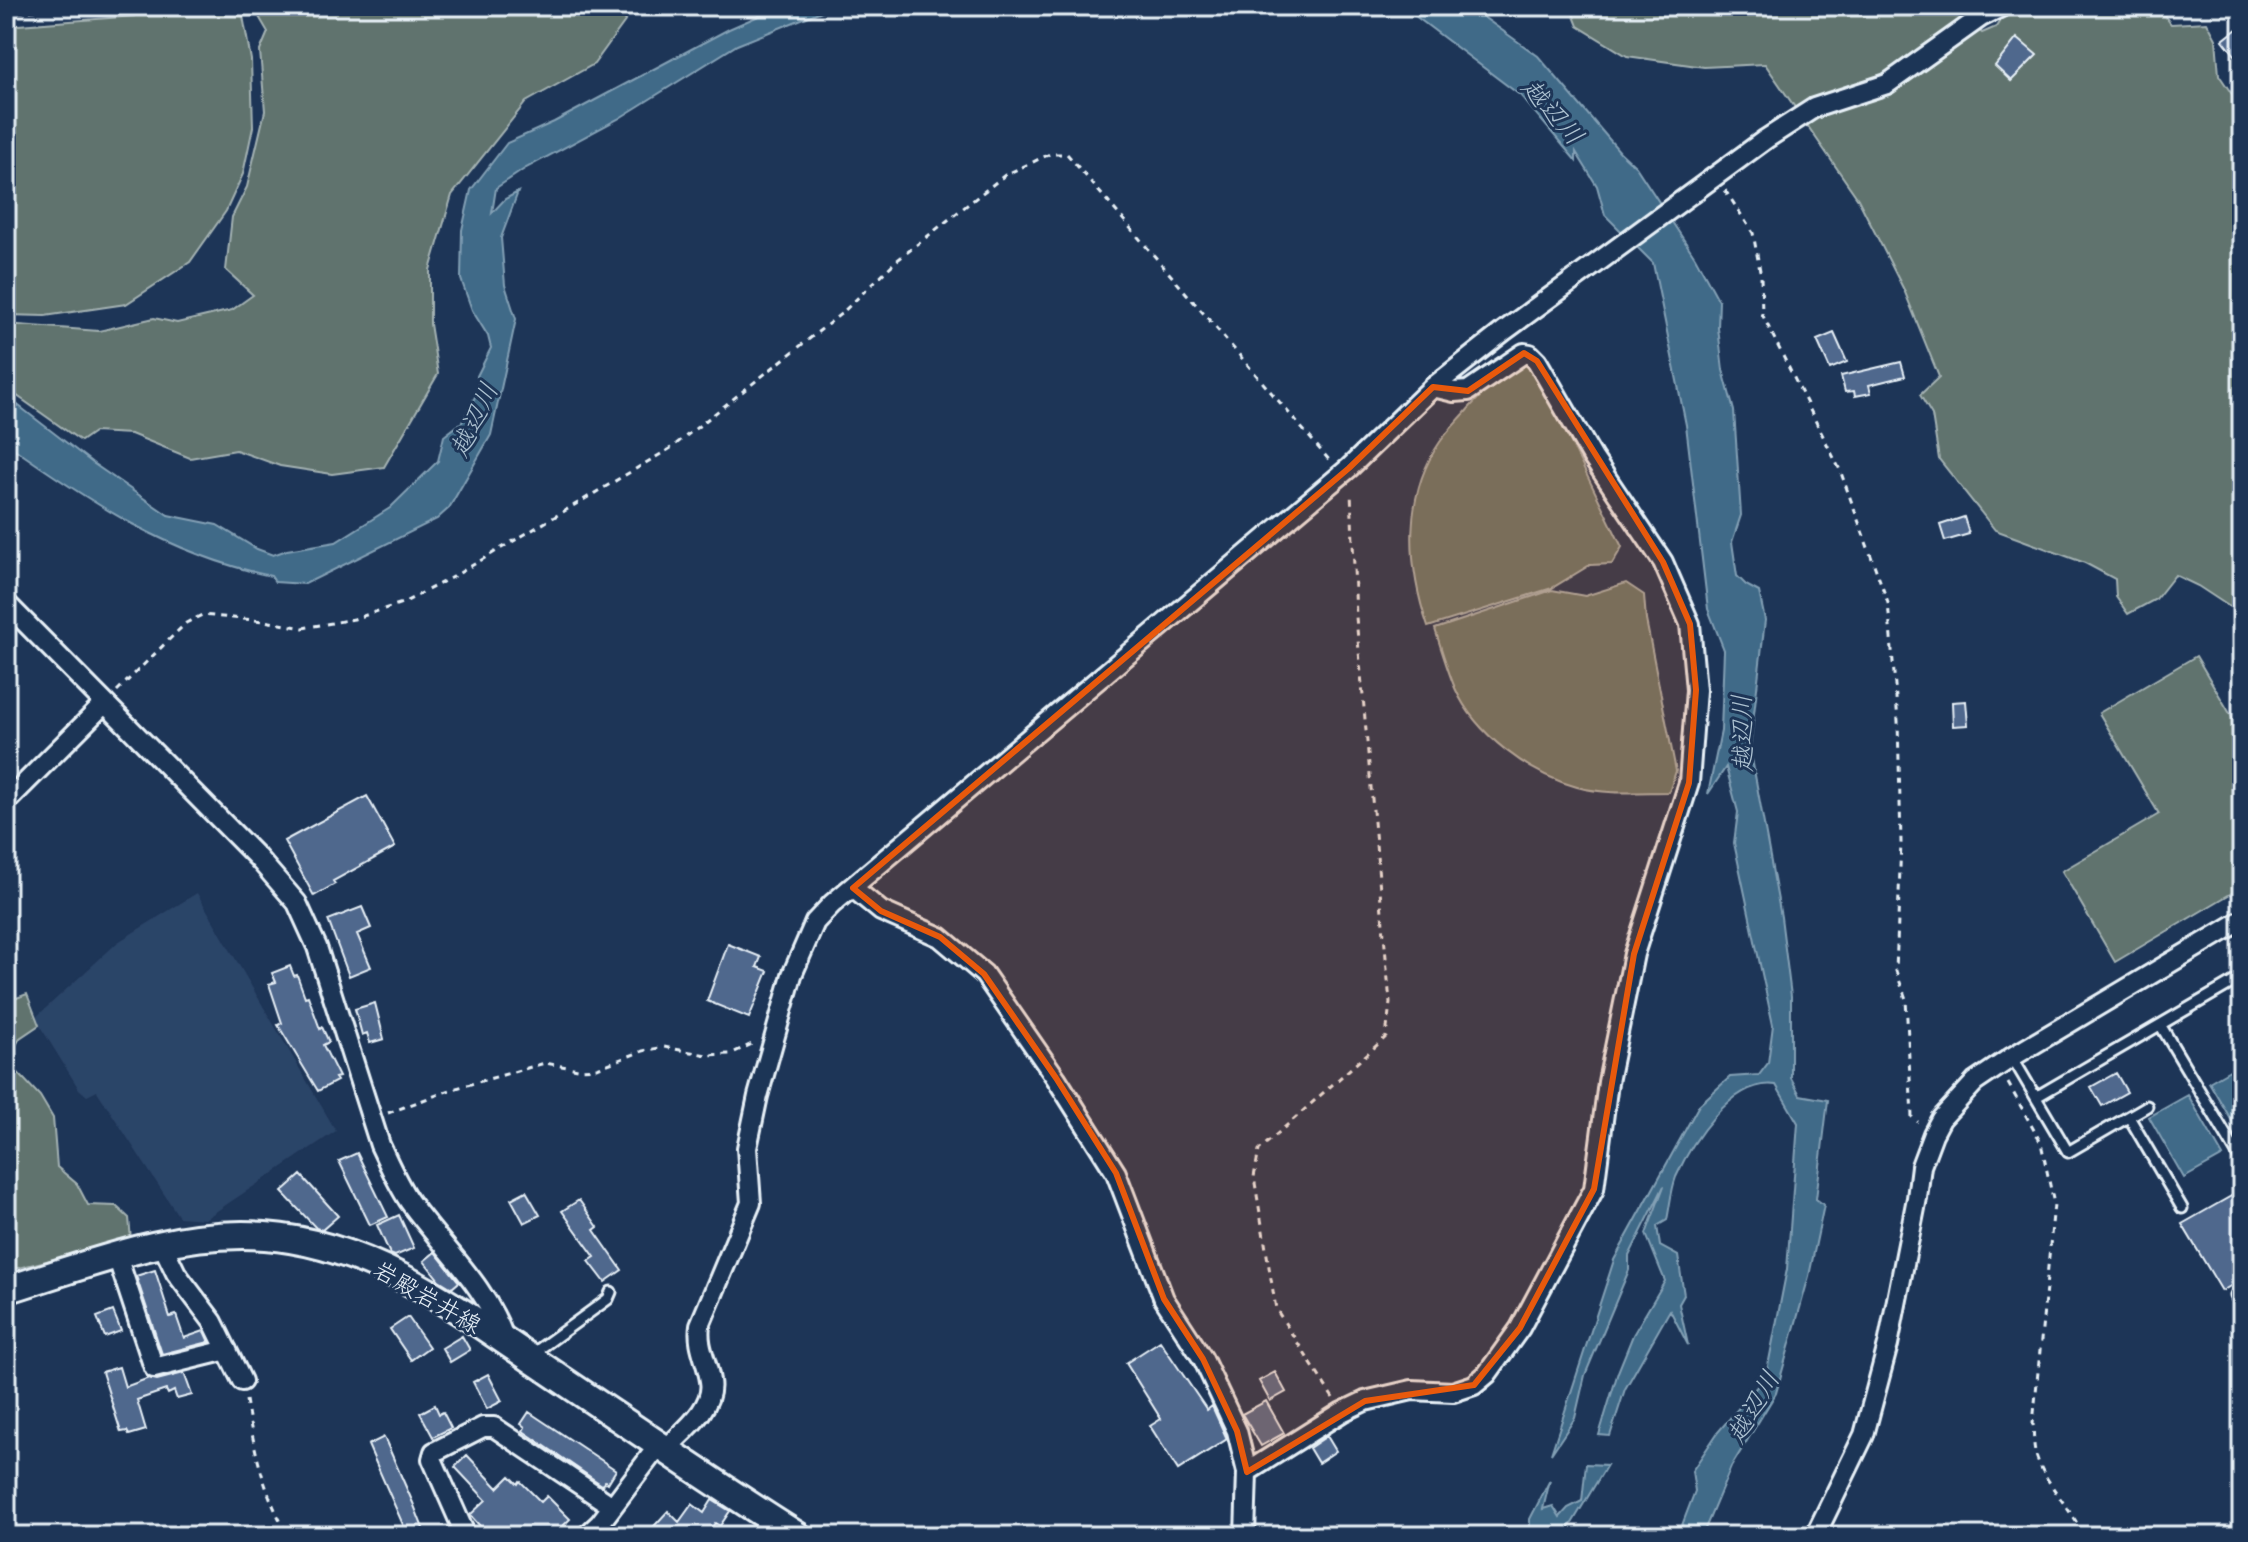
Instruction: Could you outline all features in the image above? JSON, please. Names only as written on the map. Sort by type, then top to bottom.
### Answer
[{"type":"main road","name":"岩殿岩井線","points":[[6,1290],[117,1256],[198,1237],[265,1236],[331,1249],[368,1261],[408,1282],[505,1341],[798,1536]]},
{"type":"street","points":[[599,1532],[612,1506],[662,1447],[704,1409],[711,1393],[711,1381],[698,1341],[700,1325],[751,1203],[747,1148],[758,1096],[792,975],[815,922],[832,904],[1345,471],[1433,387],[1504,331],[1715,175],[1814,108],[1887,84],[1981,17],[2003,6]]},
{"type":"street","points":[[1247,1472],[1342,1412],[1365,1401],[1412,1390],[1453,1392],[1474,1385],[1487,1374],[1520,1328],[1594,1189],[1608,1082],[1634,954],[1689,783],[1696,690],[1690,624],[1663,562],[1593,458],[1537,361],[1524,353],[1468,391],[1454,392],[1433,387]]},
{"type":"street","points":[[6,603],[257,857],[297,903],[317,947],[372,1119],[394,1175],[409,1201],[491,1309],[505,1341]]},
{"type":"street","points":[[6,802],[105,703]]},
{"type":"street","points":[[853,888],[881,911],[940,937],[984,974],[1048,1066],[1116,1173],[1164,1299],[1203,1359],[1237,1431],[1247,1472],[1245,1536]]},
{"type":"street","points":[[1815,1536],[1864,1435],[1888,1345],[1921,1166],[1941,1119],[1975,1082],[2005,1061],[2242,920]]},
{"type":"street","points":[[162,1244],[176,1273],[213,1322],[242,1381]]},
{"type":"street","points":[[117,1256],[154,1368],[227,1350]]},
{"type":"street","points":[[466,1536],[432,1459],[434,1452],[483,1427],[494,1427],[612,1506]]},
{"type":"lane","points":[[2036,1097],[2242,977]]},
{"type":"lane","points":[[2161,1026],[2242,1162]]},
{"type":"lane","points":[[2005,1061],[2036,1097],[2068,1152],[2147,1106]]},
{"type":"lane","points":[[2129,1117],[2182,1208]]},
{"type":"lane","points":[[529,1357],[608,1299],[611,1292]]},
{"type":"lane","points":[[2236,1296],[2242,1307]]},
{"type":"path","points":[[6,13],[77,6]]},
{"type":"path","points":[[105,703],[186,623],[202,615],[303,628],[354,619],[405,602],[497,552],[671,448],[842,313],[895,262],[1005,175],[1050,154],[1067,154],[1345,471],[1390,1003],[1386,1037],[1259,1150],[1254,1177],[1279,1318],[1342,1412]]},
{"type":"path","points":[[1715,175],[1753,233],[1761,276],[1762,314],[1840,470],[1888,603],[1898,721],[1901,842],[1896,971],[1906,999],[1912,1117],[1933,1134]]},
{"type":"path","points":[[372,1119],[453,1089],[545,1063],[578,1069],[597,1068],[643,1051],[664,1047],[707,1055],[730,1054],[777,1030]]},
{"type":"path","points":[[2005,1061],[2041,1143],[2054,1204],[2033,1424],[2035,1452],[2042,1470],[2076,1518],[2084,1536]]},
{"type":"path","points":[[242,1381],[258,1465],[266,1491],[289,1536]]},
{"type":"highlighted area","points":[[1524,353],[1537,361],[1663,562],[1690,624],[1696,690],[1689,783],[1634,954],[1594,1189],[1585,1208],[1520,1328],[1474,1385],[1365,1401],[1247,1472],[1237,1431],[1203,1359],[1164,1299],[1116,1173],[1056,1078],[984,974],[940,937],[881,911],[853,888],[1349,468],[1433,387],[1468,391]]},
{"type":"shaded area","points":[[197,893],[336,1131],[205,1219],[179,1217],[97,1091],[87,1096],[79,1089],[35,1018],[118,942]]},
{"type":"green space","points":[[94,6],[636,6],[594,64],[526,102],[452,195],[430,270],[430,324],[438,374],[384,467],[332,474],[280,466],[236,450],[190,458],[131,434],[94,432],[81,441],[6,388],[6,324],[99,331],[154,318],[177,323],[232,310],[253,295],[226,270],[232,217],[247,187],[265,111],[260,51],[268,32],[258,15],[243,16],[251,60],[253,127],[243,174],[226,211],[190,262],[126,304],[45,316],[6,315],[6,26],[135,16]]},
{"type":"green space","points":[[1570,6],[1971,6],[1969,19],[1982,33],[1996,27],[2009,6],[2157,6],[2171,24],[2207,22],[2216,39],[2219,75],[2242,109],[2242,615],[2175,575],[2156,599],[2128,614],[2116,597],[2115,579],[2085,563],[1995,530],[1939,459],[1932,415],[1920,395],[1939,377],[1904,290],[1858,199],[1765,64],[1704,67],[1627,56],[1578,26]]},
{"type":"green space","points":[[1526,364],[1534,367],[1622,547],[1612,564],[1590,565],[1552,588],[1428,627],[1413,557],[1414,509],[1419,486],[1440,442],[1477,399],[1492,385]]},
{"type":"green space","points":[[1626,583],[1644,595],[1646,620],[1676,771],[1669,792],[1588,790],[1540,773],[1523,762],[1490,736],[1464,705],[1452,681],[1435,629],[1552,590],[1585,596]]},
{"type":"green space","points":[[2196,656],[2242,734],[2242,887],[2115,962],[2062,871],[2159,814],[2099,713]]},
{"type":"green space","points":[[27,994],[39,1025],[20,1038],[7,1061],[40,1096],[53,1118],[57,1167],[77,1184],[88,1205],[116,1206],[129,1218],[131,1240],[6,1271],[6,1002]]},
{"type":"water","name":"越辺川","points":[[781,6],[834,6],[737,45],[618,119],[526,168],[496,188],[492,213],[505,199],[518,192],[501,238],[505,285],[516,319],[491,435],[449,508],[437,519],[305,584],[275,582],[271,576],[198,554],[132,524],[6,443],[6,396],[94,464],[168,515],[217,525],[273,555],[336,542],[390,508],[438,461],[444,436],[462,422],[479,389],[477,376],[491,348],[461,279],[462,230],[471,190],[507,143],[554,122],[729,29]]},
{"type":"water","name":"越辺川","points":[[1402,6],[1452,6],[1479,14],[1538,56],[1636,167],[1695,257],[1719,301],[1718,328],[1723,370],[1734,411],[1741,515],[1732,542],[1737,576],[1759,592],[1765,620],[1750,748],[1781,917],[1791,996],[1791,1078],[1800,1095],[1828,1100],[1816,1199],[1824,1205],[1809,1276],[1776,1393],[1731,1467],[1702,1536],[1678,1536],[1695,1491],[1692,1471],[1718,1432],[1766,1376],[1787,1269],[1798,1123],[1776,1085],[1760,1086],[1744,1092],[1715,1116],[1683,1163],[1674,1182],[1667,1220],[1657,1226],[1660,1246],[1678,1256],[1684,1295],[1679,1304],[1688,1345],[1670,1310],[1625,1389],[1610,1436],[1599,1435],[1633,1335],[1665,1281],[1646,1234],[1664,1186],[1629,1256],[1629,1270],[1585,1375],[1575,1418],[1551,1454],[1614,1260],[1699,1105],[1730,1077],[1759,1075],[1768,1063],[1773,1025],[1734,843],[1738,812],[1726,767],[1708,794],[1721,731],[1724,650],[1708,609],[1686,425],[1653,263],[1605,215],[1597,186],[1576,152],[1576,161],[1521,96]]},
{"type":"water","points":[[2242,1063],[2242,1138],[2209,1082]]},
{"type":"water","points":[[2188,1095],[2223,1156],[2184,1178],[2149,1117]]},
{"type":"water","points":[[1586,1464],[1607,1465],[1568,1530],[1569,1536],[1530,1536],[1530,1519],[1550,1480],[1543,1509],[1553,1506],[1560,1517],[1568,1508],[1582,1501]]},
{"type":"building","points":[[2242,25],[2242,64],[2223,40]]},
{"type":"building","points":[[2017,38],[2037,55],[2011,81],[1995,66]]},
{"type":"building","points":[[1834,333],[1847,362],[1830,369],[1817,340]]},
{"type":"building","points":[[1901,362],[1905,376],[1869,385],[1871,393],[1855,396],[1854,391],[1845,392],[1841,376]]},
{"type":"building","points":[[1964,517],[1969,534],[1945,541],[1940,525]]},
{"type":"building","points":[[1966,701],[1968,725],[1953,726],[1952,702]]},
{"type":"building","points":[[367,796],[395,847],[333,881],[335,884],[314,896],[284,841]]},
{"type":"building","points":[[362,907],[371,928],[357,934],[371,967],[349,976],[328,920]]},
{"type":"building","points":[[728,944],[761,957],[757,967],[768,971],[749,1018],[707,1001]]},
{"type":"building","points":[[290,966],[329,1042],[323,1045],[339,1077],[318,1091],[278,1025],[282,1023],[269,984],[276,982],[272,973]]},
{"type":"building","points":[[375,1003],[384,1039],[370,1043],[367,1033],[362,1035],[355,1009]]},
{"type":"building","points":[[2116,1073],[2127,1092],[2102,1106],[2091,1087]]},
{"type":"building","points":[[357,1153],[388,1217],[370,1225],[339,1161]]},
{"type":"building","points":[[301,1175],[338,1216],[322,1230],[316,1228],[282,1192]]},
{"type":"building","points":[[2242,1190],[2242,1279],[2222,1291],[2182,1224]]},
{"type":"building","points":[[526,1191],[540,1215],[524,1223],[511,1199]]},
{"type":"building","points":[[579,1200],[598,1227],[594,1230],[622,1270],[605,1282],[589,1261],[595,1257],[562,1211]]},
{"type":"building","points":[[399,1215],[414,1248],[395,1256],[390,1254],[377,1225]]},
{"type":"building","points":[[435,1252],[459,1282],[452,1288],[439,1280],[424,1261]]},
{"type":"building","points":[[155,1270],[170,1317],[176,1315],[184,1338],[204,1331],[209,1342],[162,1354],[136,1276]]},
{"type":"building","points":[[113,1311],[121,1331],[105,1337],[97,1317]]},
{"type":"building","points":[[408,1317],[429,1347],[411,1360],[390,1329]]},
{"type":"building","points":[[462,1336],[470,1350],[450,1362],[442,1348]]},
{"type":"building","points":[[1160,1341],[1207,1410],[1212,1406],[1227,1439],[1178,1470],[1150,1426],[1161,1419],[1126,1363]]},
{"type":"building","points":[[119,1367],[125,1387],[149,1378],[157,1380],[184,1373],[192,1395],[177,1399],[174,1391],[168,1394],[166,1390],[137,1400],[146,1430],[129,1435],[127,1431],[121,1432],[102,1372]]},
{"type":"building","points":[[1275,1372],[1286,1392],[1270,1401],[1259,1381]]},
{"type":"building","points":[[488,1374],[502,1401],[487,1409],[473,1382]]},
{"type":"building","points":[[1266,1401],[1284,1433],[1261,1446],[1242,1414]]},
{"type":"building","points":[[435,1405],[439,1414],[443,1412],[451,1428],[433,1437],[420,1413]]},
{"type":"building","points":[[529,1412],[616,1470],[608,1483],[605,1481],[602,1485],[523,1431],[525,1427],[521,1424]]},
{"type":"building","points":[[1327,1436],[1336,1451],[1318,1463],[1309,1448]]},
{"type":"building","points":[[384,1437],[426,1536],[408,1536],[368,1445]]},
{"type":"building","points":[[467,1455],[498,1488],[510,1476],[518,1484],[520,1481],[541,1502],[547,1496],[570,1519],[553,1536],[489,1536],[470,1515],[486,1500],[455,1467]]},
{"type":"building","points":[[712,1500],[730,1511],[720,1526],[715,1523],[706,1536],[645,1536],[668,1511],[679,1522],[692,1504],[704,1513]]}]
